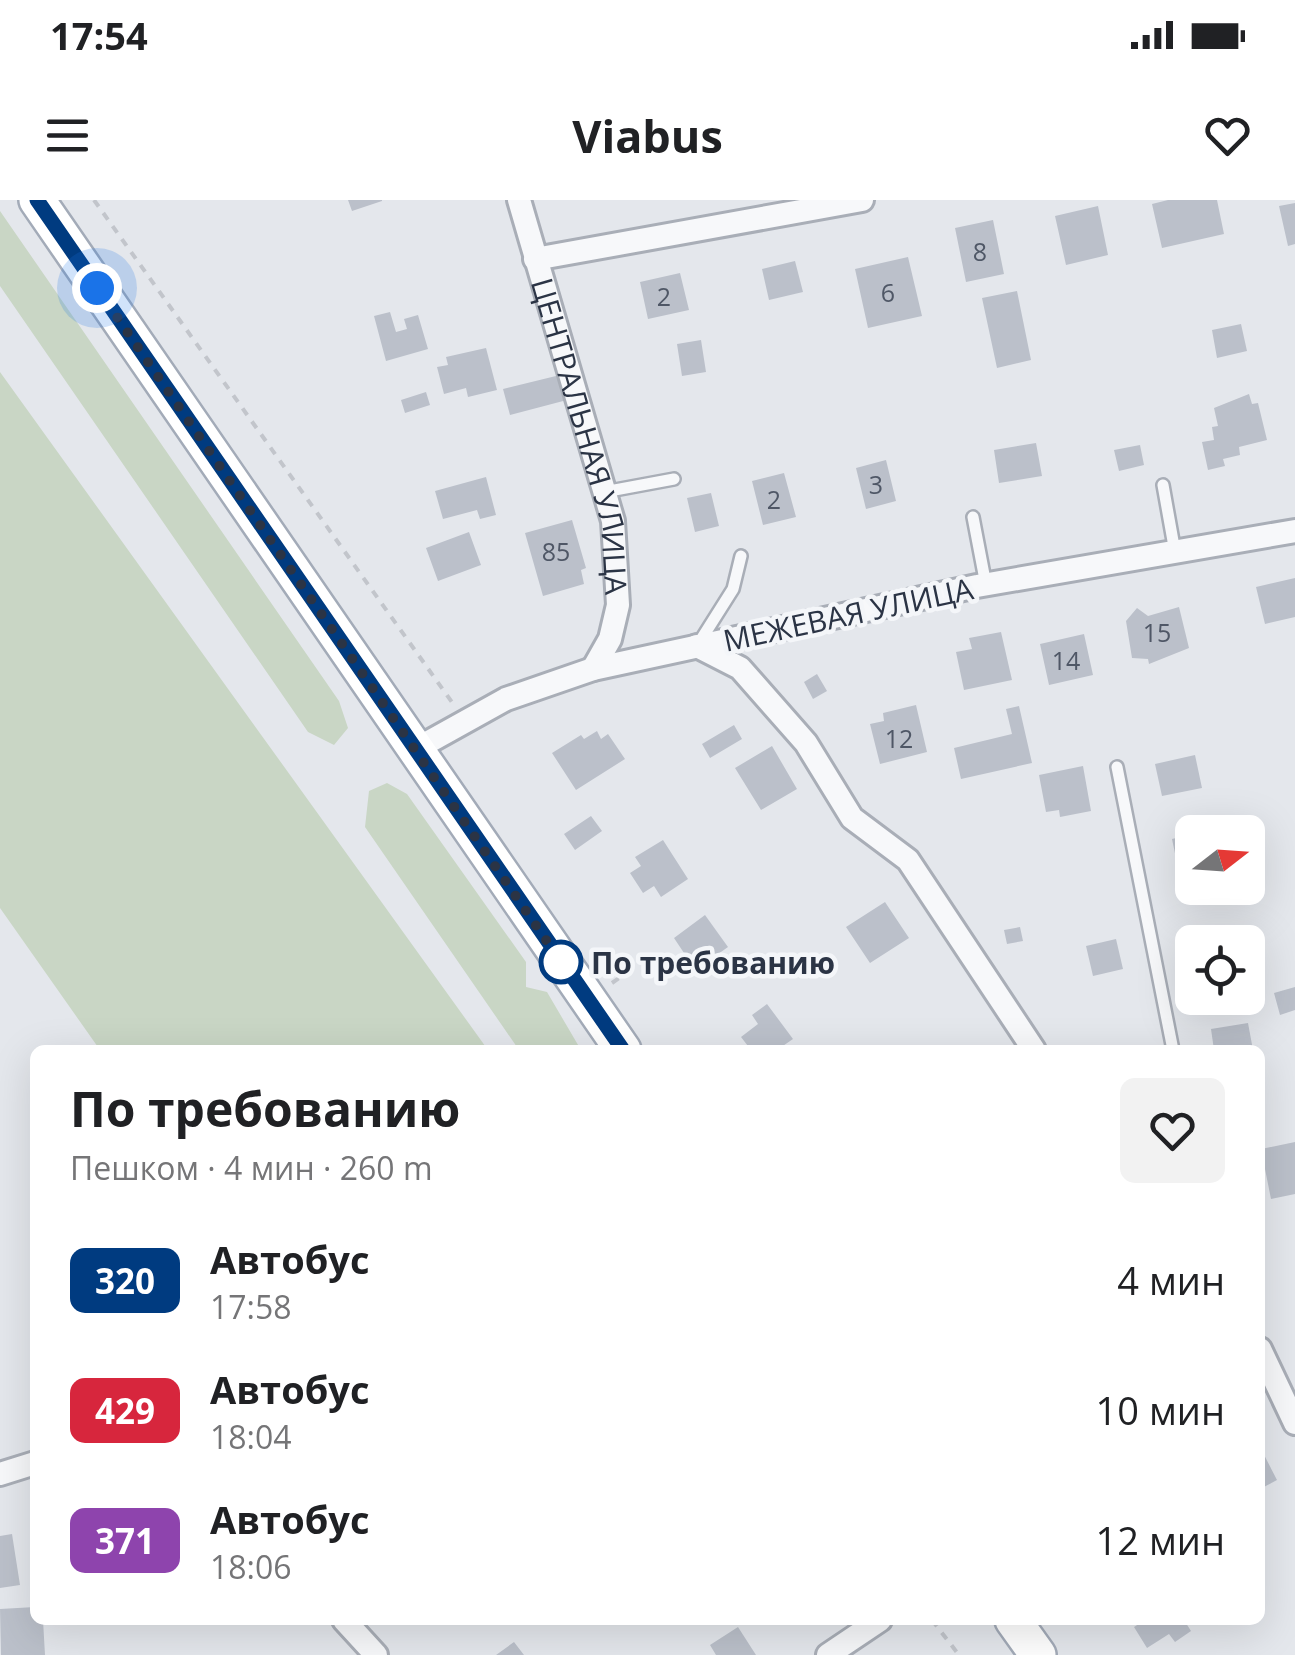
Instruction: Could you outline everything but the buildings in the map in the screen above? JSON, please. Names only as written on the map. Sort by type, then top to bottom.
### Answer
[{"type":"main road","points":[[37,200],[620,1045]]},
{"type":"main road","points":[[1017,1625],[1038,1655]]},
{"type":"street","name":"ЦЕНТРАЛЬНАЯ УЛИЦА","points":[[519,200],[613,522],[618,605],[610,639],[592,670]]},
{"type":"street","points":[[536,260],[862,200]]},
{"type":"street","name":"МЕЖЕВАЯ УЛИЦА","points":[[416,749],[506,699],[592,670],[986,585],[1295,531]]},
{"type":"street","points":[[697,646],[740,668],[806,742],[852,818],[908,860],[1031,1045]]},
{"type":"street","points":[[1265,1359],[1295,1422]]},
{"type":"street","points":[[0,1474],[30,1464]]},
{"type":"street","points":[[349,1625],[376,1655]]},
{"type":"street","points":[[828,1655],[873,1625]]},
{"type":"lane","points":[[604,492],[674,479]]},
{"type":"lane","points":[[1164,485],[1175,552]]},
{"type":"lane","points":[[973,517],[986,585]]},
{"type":"lane","points":[[697,646],[733,589],[741,556]]},
{"type":"lane","points":[[1117,767],[1172,1045]]},
{"type":"path","points":[[94,200],[464,721]]},
{"type":"path","points":[[612,984],[635,966]]},
{"type":"path","points":[[936,1625],[959,1655]]},
{"type":"green space","points":[[0,211],[339,701],[348,728],[334,745],[308,732],[0,286]]},
{"type":"green space","points":[[0,372],[484,1045],[96,1045],[0,908]]},
{"type":"green space","points":[[387,783],[407,794],[526,962],[526,987],[547,992],[578,1045],[516,1045],[365,827],[369,791]]},
{"type":"bus line","name":"320","points":[[37,200],[619,1045]]},
{"type":"place","name":"По требованию","points":[[561,962]]},
{"type":"route","points":[[97,288],[570,975],[561,962]]}]
